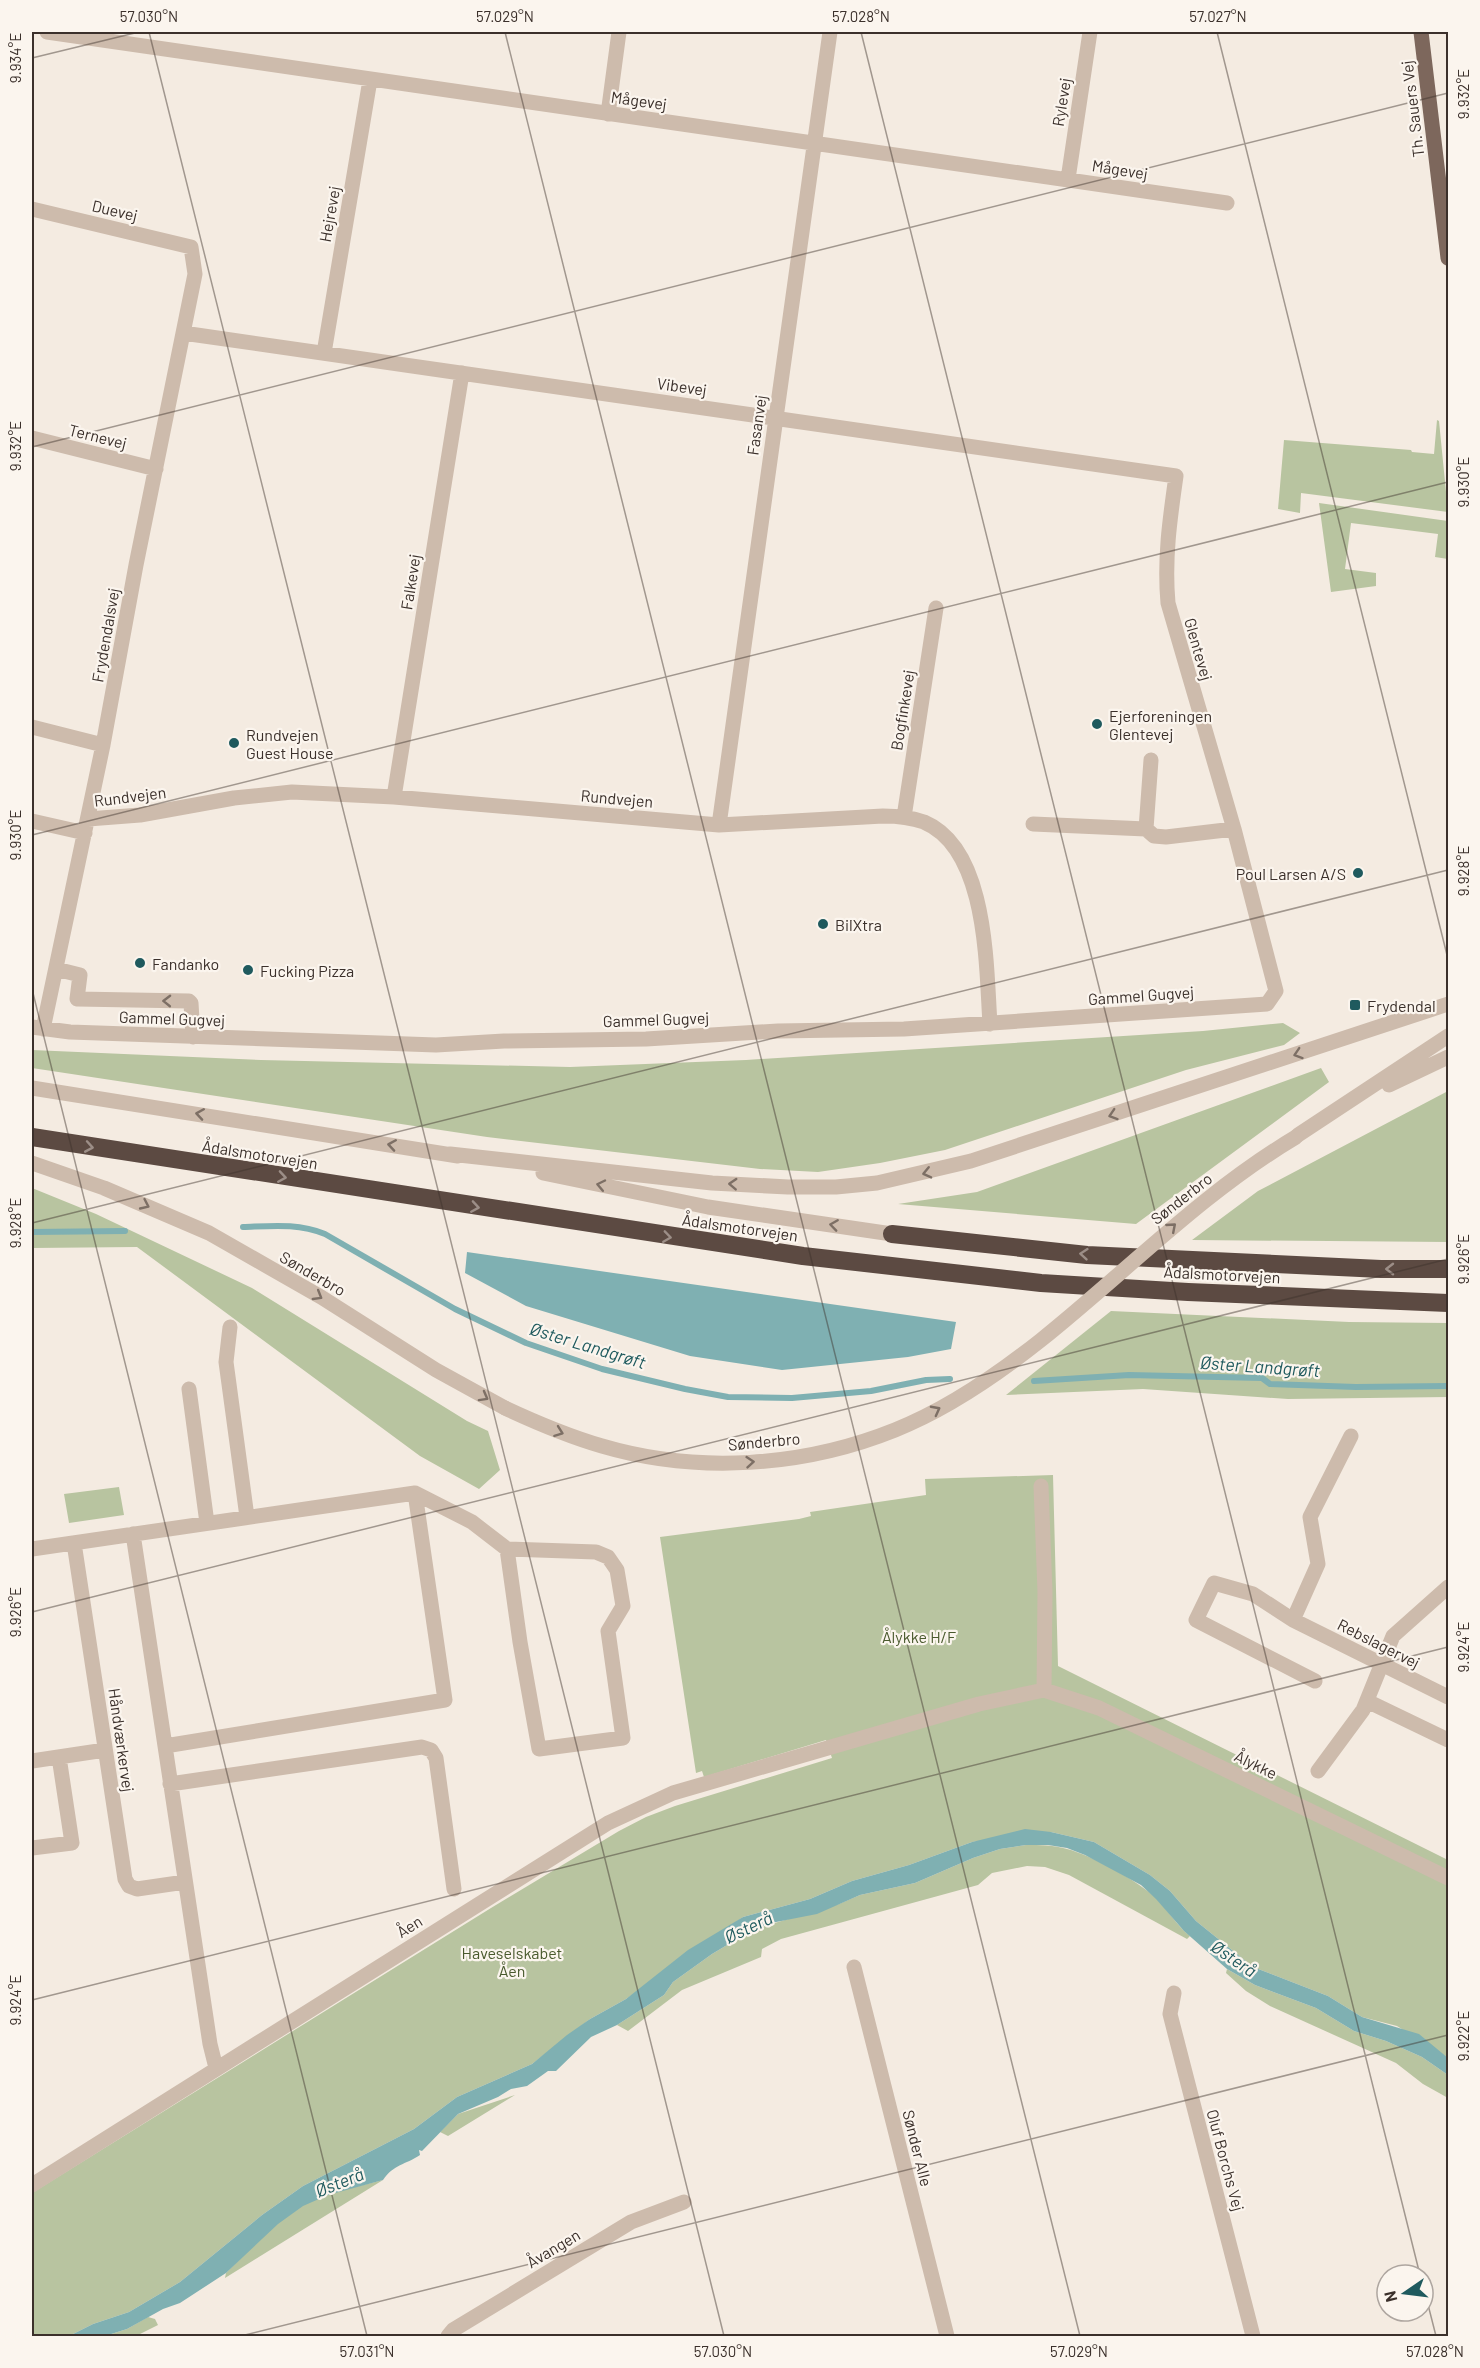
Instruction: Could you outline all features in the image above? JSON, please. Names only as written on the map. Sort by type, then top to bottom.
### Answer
[{"type":"highway","name":"Ådalsmotorvejen","points":[[32,1137],[803,1256],[1041,1283],[1449,1303]]},
{"type":"highway","name":"Ådalsmotorvejen","points":[[892,1234],[1087,1255],[1449,1269]]},
{"type":"main road","name":"Th. Sauers Vej","points":[[1421,32],[1444,182],[1449,258]]},
{"type":"street","name":"Mågevej","points":[[47,32],[1227,203]]},
{"type":"street","points":[[608,114],[619,32]]},
{"type":"street","name":"Fasanvej","points":[[719,825],[830,32]]},
{"type":"street","name":"Rylevej","points":[[1068,179],[1090,32]]},
{"type":"street","name":"Hejrevej","points":[[324,353],[370,80]]},
{"type":"street","name":"Duevej","points":[[32,209],[191,247]]},
{"type":"street","name":"Frydendalsvej","points":[[37,1028],[56,969],[103,745],[195,274],[191,247]]},
{"type":"street","name":"Vibevej","points":[[183,333],[1176,476]]},
{"type":"street","name":"Falkevej","points":[[394,796],[462,373]]},
{"type":"street","name":"Ternevej","points":[[32,438],[156,469]]},
{"type":"street","name":"Glentevej","points":[[1176,476],[1167,539],[1168,603],[1234,829],[1276,992]]},
{"type":"street","name":"Bogfinkevej","points":[[904,817],[936,608]]},
{"type":"street","points":[[32,727],[103,745]]},
{"type":"street","points":[[1146,829],[1151,760]]},
{"type":"street","name":"Rundvejen","points":[[32,821],[86,826],[234,798],[292,792],[394,796],[719,825],[883,816],[904,817],[925,823],[941,834],[957,850],[968,869],[983,932],[990,1024]]},
{"type":"street","points":[[1033,824],[1146,829],[1154,836],[1166,837],[1234,829]]},
{"type":"street","points":[[56,969],[80,975],[77,999],[189,1001],[193,1037]]},
{"type":"street","name":"Gammel Gugvej","points":[[37,1028],[70,1032],[435,1046],[504,1041],[646,1039],[778,1031],[904,1029],[990,1024],[1267,1004],[1276,992]]},
{"type":"street","points":[[450,1154],[712,1183],[836,1187],[877,1183],[971,1161],[1449,1004]]},
{"type":"street","points":[[1297,1136],[1449,1036]]},
{"type":"street","name":"Sønderbro","points":[[32,1163],[136,1201],[209,1233],[321,1297],[436,1370],[505,1408],[557,1432],[604,1447],[643,1456],[735,1464],[788,1459],[833,1449],[896,1430],[957,1400],[1042,1340],[1179,1221],[1297,1136],[1347,1106],[1449,1057]]},
{"type":"street","points":[[32,1088],[450,1154],[708,1207],[892,1234]]},
{"type":"street","points":[[230,1327],[226,1362],[247,1517]]},
{"type":"street","points":[[189,1389],[207,1523]]},
{"type":"street","points":[[1293,1620],[1318,1564],[1310,1517],[1351,1436]]},
{"type":"street","points":[[1041,1486],[1046,1592],[1044,1690]]},
{"type":"street","points":[[165,1746],[445,1700],[415,1493]]},
{"type":"street","points":[[32,1549],[415,1493],[472,1522],[507,1549],[596,1552],[608,1557],[617,1570],[622,1606],[608,1631],[623,1738],[539,1749],[520,1642],[507,1549]]},
{"type":"street","points":[[134,1534],[184,1882],[210,2044],[216,2068]]},
{"type":"street","name":"Håndværkervej","points":[[74,1543],[125,1879],[129,1886],[137,1888],[184,1882]]},
{"type":"street","name":"Rebslagervej","points":[[1315,1681],[1196,1620],[1214,1583],[1253,1594],[1293,1620],[1449,1697]]},
{"type":"street","points":[[1318,1771],[1363,1710],[1393,1636],[1449,1587]]},
{"type":"street","name":"Åen","points":[[32,2185],[608,1823],[673,1794],[978,1704],[1044,1690]]},
{"type":"street","name":"Ålykke","points":[[1044,1690],[1099,1708],[1449,1878]]},
{"type":"street","points":[[1367,1701],[1449,1740]]},
{"type":"street","points":[[170,1784],[422,1747],[431,1750],[436,1758],[453,1889]]},
{"type":"street","points":[[32,1761],[105,1750]]},
{"type":"street","points":[[32,1848],[72,1842],[59,1757]]},
{"type":"street","name":"Sønder Alle","points":[[854,1967],[947,2337]]},
{"type":"street","name":"Oluf Borchs Vej","points":[[1174,1993],[1170,2014],[1253,2337]]},
{"type":"street","name":"Åvangen","points":[[448,2337],[453,2330],[631,2222],[684,2202]]},
{"type":"green space","points":[[1437,420],[1439,421],[1448,512],[1301,493],[1300,513],[1278,509],[1284,440],[1411,450],[1434,454]]},
{"type":"green space","points":[[1319,503],[1448,521],[1448,559],[1435,557],[1438,534],[1351,523],[1345,569],[1376,573],[1376,586],[1331,592]]},
{"type":"green space","points":[[1283,1023],[1300,1033],[1284,1045],[1186,1070],[945,1150],[818,1172],[760,1169],[487,1137],[32,1068],[32,1050],[261,1060],[570,1067],[746,1060],[1203,1031]]},
{"type":"green space","points":[[1321,1068],[1329,1082],[1136,1224],[898,1204],[977,1192]]},
{"type":"green space","points":[[1448,1091],[1448,1242],[1192,1240],[1258,1191]]},
{"type":"green space","points":[[32,1188],[96,1214],[252,1288],[467,1421],[488,1431],[500,1470],[479,1489],[420,1456],[137,1247],[32,1248]]},
{"type":"green space","points":[[1111,1311],[1349,1322],[1448,1323],[1448,1397],[1288,1399],[1143,1389],[1006,1395]]},
{"type":"green space","points":[[1053,1475],[1058,1666],[1448,1860],[1448,2058],[1397,2026],[1362,2017],[1328,1996],[1253,1967],[1196,1921],[1170,1891],[1150,1875],[1094,1842],[1051,1832],[972,1842],[909,1865],[852,1881],[810,1899],[743,1917],[626,1999],[590,2019],[532,2064],[457,2097],[414,2129],[303,2186],[262,2215],[180,2282],[129,2312],[93,2324],[69,2336],[32,2336],[32,2193],[619,1831],[675,1806],[832,1758],[826,1740],[704,1777],[702,1771],[696,1773],[660,1537],[799,1519],[811,1516],[810,1512],[926,1495],[925,1479]]},
{"type":"green space","points":[[119,1487],[124,1515],[69,1523],[64,1494]]},
{"type":"green space","points":[[1026,1845],[1067,1849],[1114,1869],[1156,1898],[1190,1936],[1187,1939],[1069,1875],[1045,1867],[1027,1866],[992,1873],[978,1885],[781,1939],[762,1949],[761,1957],[682,1990],[628,2031],[617,2025],[664,1995],[673,1982],[712,1954],[754,1929],[839,1904],[860,1895],[915,1883],[1000,1849]]},
{"type":"green space","points":[[1227,1969],[1255,1985],[1316,2008],[1354,2031],[1386,2041],[1422,2057],[1448,2075],[1448,2098],[1423,2084],[1396,2063],[1270,2006],[1246,1991],[1226,1973]]},
{"type":"green space","points":[[515,2095],[448,2136],[440,2132],[458,2114]]},
{"type":"green space","points":[[383,2180],[225,2278],[226,2273],[272,2227],[303,2205],[342,2190]]},
{"type":"green space","points":[[148,2317],[155,2319],[158,2325],[136,2336],[105,2336],[127,2329]]},
{"type":"water","points":[[467,1252],[956,1322],[951,1349],[908,1357],[782,1370],[690,1356],[526,1306],[465,1273]]},
{"type":"water","name":"Østerå","points":[[1025,1829],[1051,1832],[1094,1842],[1150,1875],[1170,1891],[1196,1921],[1253,1967],[1328,1996],[1362,2017],[1419,2034],[1448,2058],[1448,2075],[1422,2057],[1386,2041],[1354,2031],[1316,2008],[1255,1985],[1227,1969],[1184,1931],[1141,1885],[1085,1855],[1067,1848],[1048,1845],[1026,1845],[1000,1849],[915,1883],[860,1895],[817,1914],[771,1923],[754,1929],[712,1954],[673,1982],[664,1995],[617,2025],[591,2037],[556,2071],[548,2071],[527,2086],[511,2089],[458,2114],[422,2151],[419,2150],[420,2155],[396,2168],[383,2180],[328,2195],[303,2206],[278,2224],[226,2273],[180,2303],[163,2309],[127,2329],[105,2336],[69,2336],[93,2324],[129,2312],[180,2282],[262,2215],[303,2186],[414,2129],[457,2097],[532,2064],[590,2019],[626,1999],[688,1950],[743,1917],[810,1899],[852,1881],[909,1865],[972,1842]]},
{"type":"waterway","name":"Øster Landgrøft","points":[[243,1227],[275,1226],[315,1230],[455,1309],[526,1343],[602,1369],[685,1389],[728,1397],[792,1398],[871,1391],[926,1380],[950,1379]]},
{"type":"waterway","name":"Øster Landgrøft","points":[[32,1232],[125,1231]]},
{"type":"waterway","name":"Øster Landgrøft","points":[[1034,1381],[1129,1375],[1262,1378],[1270,1384],[1356,1387],[1448,1386]]},
{"type":"place","name":"Ejerforeningen Glentevej","points":[[1097,724]]},
{"type":"place","name":"Rundvejen Guest House","points":[[234,743]]},
{"type":"place","name":"Poul Larsen A/S","points":[[1358,873]]},
{"type":"place","name":"BilXtra","points":[[823,924]]},
{"type":"place","name":"Fandanko","points":[[140,963]]},
{"type":"place","name":"Fucking Pizza","points":[[248,970]]},
{"type":"place","name":"Frydendal","points":[[1355,1005]]},
{"type":"park label","name":"Ålykke H/F","points":[[919,1636]]},
{"type":"park label","name":"Haveselskabet Åen","points":[[512,1961]]}]
